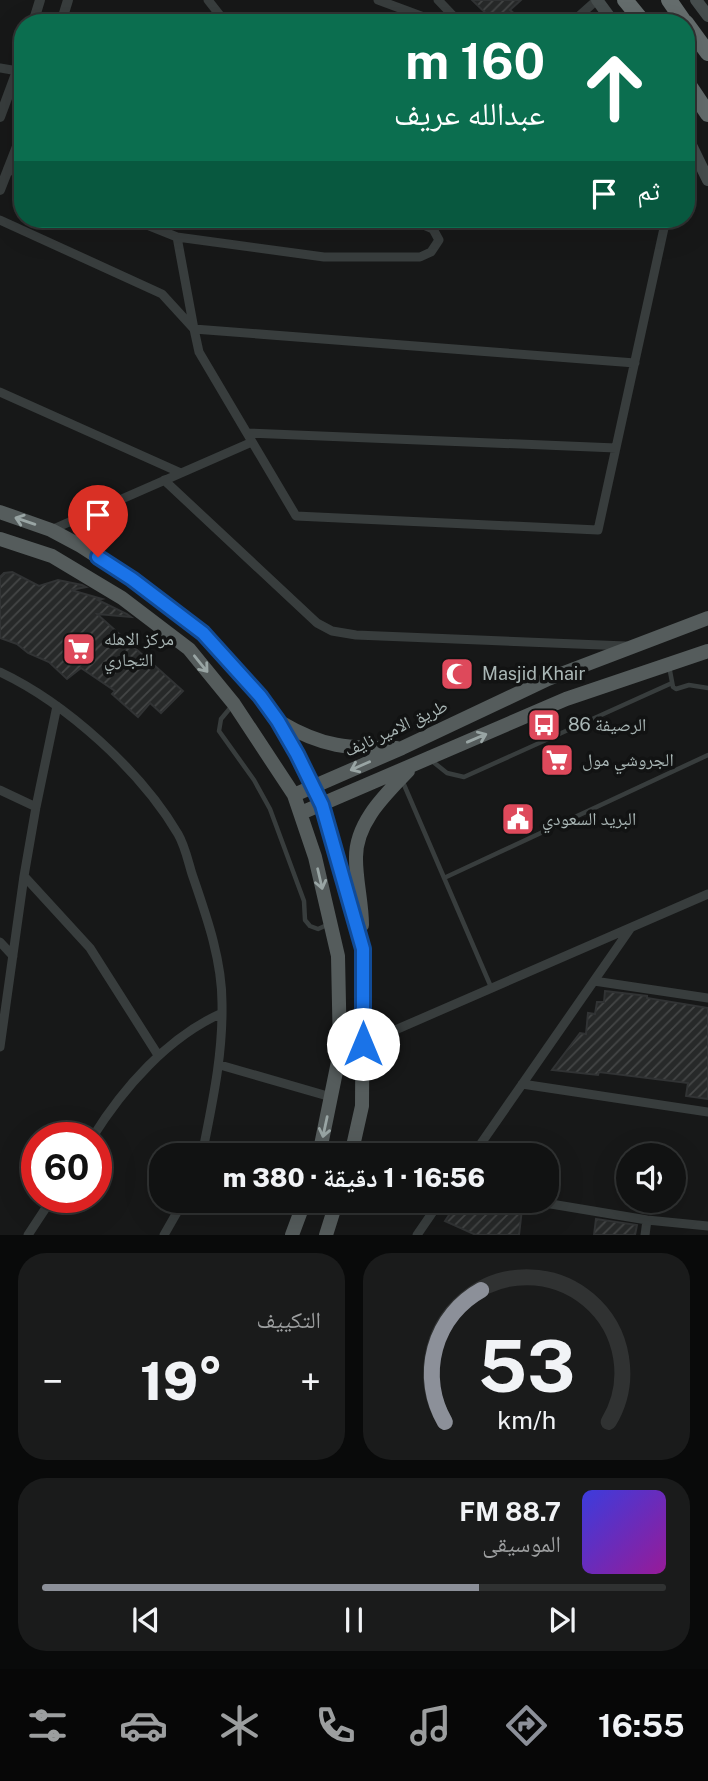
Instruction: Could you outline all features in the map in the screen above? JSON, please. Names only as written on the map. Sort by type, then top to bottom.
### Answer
[{"type":"highway","points":[[625,0],[637,14]]},
{"type":"highway","points":[[668,0],[679,14]]},
{"type":"highway","points":[[695,35],[708,53]]},
{"type":"highway","points":[[695,94],[708,114]]},
{"type":"main road","points":[[695,153],[708,180]]},
{"type":"main road","points":[[0,512],[51,530],[132,579],[203,633],[260,696],[278,721],[322,805],[363,949]]},
{"type":"main road","points":[[0,539],[52,556],[122,598],[189,649],[234,704],[294,795],[315,857],[338,956],[340,1052],[321,1143]]},
{"type":"main road","name":"طريق الامير نايف","points":[[294,795],[402,748],[548,679],[708,618]]},
{"type":"main road","points":[[301,813],[566,699],[708,651]]},
{"type":"main road","points":[[278,721],[306,737],[339,746],[402,748]]},
{"type":"main road","points":[[354,1143],[362,1106],[363,1044],[362,900],[356,860],[357,842],[370,814],[414,765]]},
{"type":"main road","points":[[292,1235],[300,1213]]},
{"type":"main road","points":[[327,1235],[333,1213]]},
{"type":"street","points":[[208,0],[219,14]]},
{"type":"street","points":[[378,0],[416,14]]},
{"type":"street","points":[[438,0],[451,14]]},
{"type":"street","points":[[581,14],[597,0]]},
{"type":"street","points":[[0,117],[14,81]]},
{"type":"street","points":[[0,190],[14,154]]},
{"type":"street","points":[[8,169],[14,171]]},
{"type":"street","points":[[18,228],[162,294],[194,329],[635,363]]},
{"type":"street","points":[[154,228],[177,237],[324,257],[420,257],[431,252],[439,240],[431,228]]},
{"type":"street","points":[[177,237],[199,352],[296,516],[598,530],[664,228]]},
{"type":"street","points":[[0,392],[181,473]]},
{"type":"street","points":[[51,530],[181,473],[250,437],[616,448]]},
{"type":"street","points":[[164,480],[317,623],[331,631],[356,635],[631,646]]},
{"type":"street","points":[[0,672],[23,682],[73,717],[135,775],[179,835],[212,932],[222,1000],[220,1065],[204,1143]]},
{"type":"street","points":[[0,1047],[24,876],[57,706]]},
{"type":"street","points":[[0,790],[36,807]]},
{"type":"street","points":[[24,876],[90,948],[158,1055]]},
{"type":"street","points":[[363,1044],[708,894]]},
{"type":"street","points":[[481,1143],[631,927]]},
{"type":"street","points":[[0,942],[13,956]]},
{"type":"street","points":[[594,981],[708,998]]},
{"type":"street","points":[[102,1122],[158,1055],[199,1024],[222,1013]]},
{"type":"street","points":[[220,1065],[331,1097]]},
{"type":"street","points":[[522,1084],[708,1112]]},
{"type":"street","points":[[559,1205],[647,1220],[708,1226]]},
{"type":"street","points":[[28,1235],[42,1213]]},
{"type":"street","points":[[164,1235],[177,1213]]},
{"type":"street","points":[[417,1235],[432,1213]]},
{"type":"street","points":[[645,1235],[647,1220]]},
{"type":"lane","points":[[668,664],[676,689],[689,685],[708,688]]},
{"type":"lane","points":[[429,758],[447,773],[464,777],[672,682]]},
{"type":"lane","points":[[234,704],[221,719],[219,730],[254,780],[270,809],[304,901],[305,920],[318,929],[331,924]]},
{"type":"lane","points":[[444,878],[708,755]]},
{"type":"lane","points":[[401,778],[491,988]]},
{"type":"building","points":[[472,0],[521,0],[510,10],[515,14],[487,14]]},
{"type":"building","name":"مركز الاهله التجاري","points":[[12,572],[39,586],[58,580],[82,585],[86,587],[71,590],[102,599],[98,600],[127,614],[131,617],[97,614],[183,691],[161,713],[150,703],[138,717],[112,694],[115,691],[81,668],[67,679],[49,662],[0,638],[0,577],[4,573]]},
{"type":"building","points":[[605,991],[708,1008],[708,1099],[686,1096],[688,1083],[599,1072],[598,1075],[552,1070],[580,1033],[586,1034],[588,1013],[595,1014],[597,1002],[604,1002]]},
{"type":"building","points":[[450,1213],[522,1213],[519,1235],[476,1235],[445,1221]]},
{"type":"building","points":[[596,1219],[637,1225],[635,1235],[594,1235]]},
{"type":"place","name":"مركز الاهله التجاري","points":[[79,649]]},
{"type":"place","name":"Masjid Khair","points":[[457,674]]},
{"type":"place","name":"الرصيفة 86","points":[[544,725]]},
{"type":"place","name":"الجروشي مول","points":[[557,760]]},
{"type":"place","name":"البريد السعودي","points":[[518,819]]},
{"type":"route","points":[[98,557],[132,579],[203,633],[260,696],[297,754],[322,805],[363,949],[363,1044]]}]
